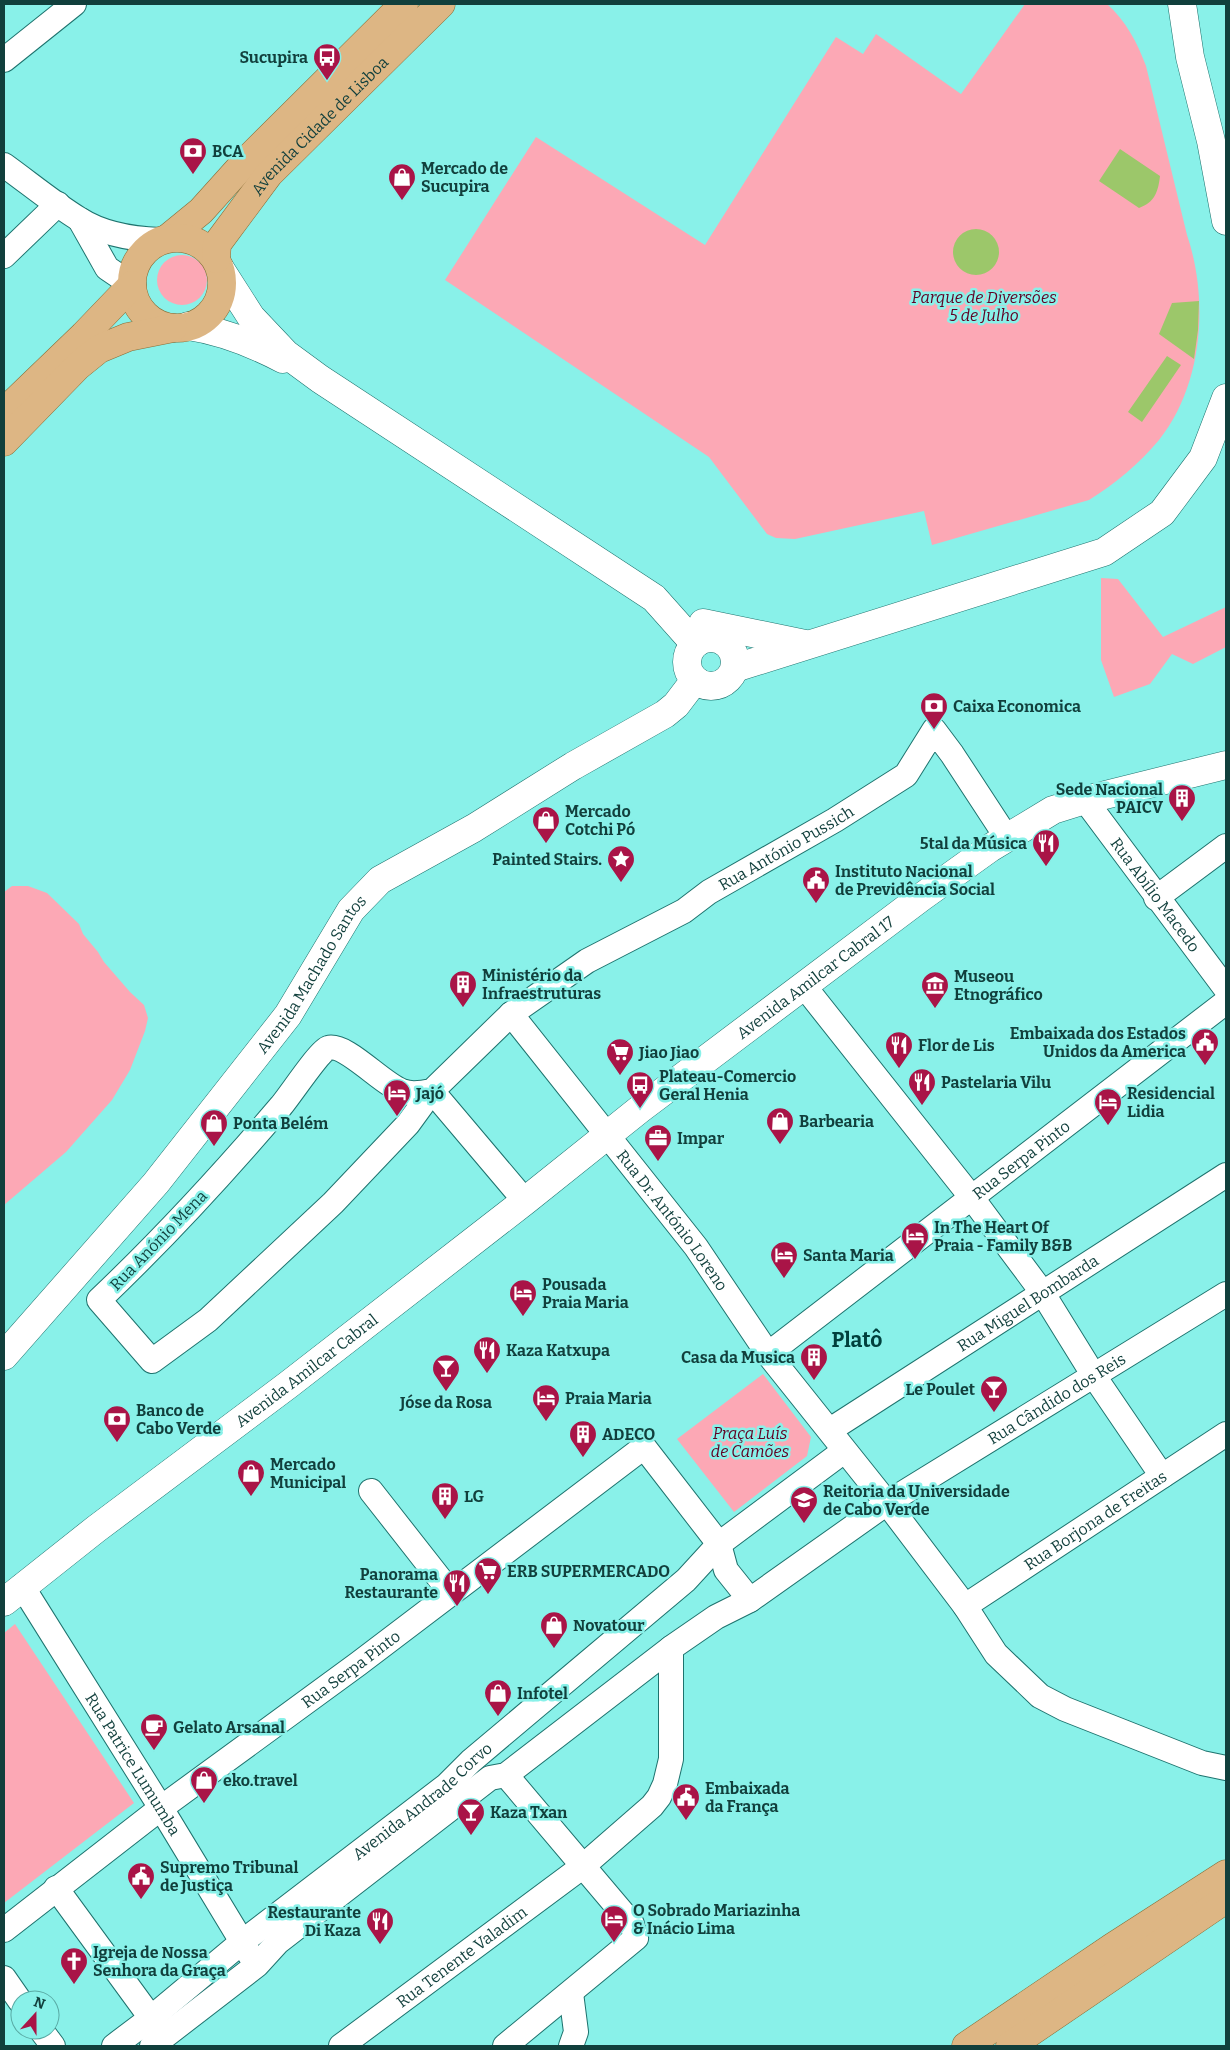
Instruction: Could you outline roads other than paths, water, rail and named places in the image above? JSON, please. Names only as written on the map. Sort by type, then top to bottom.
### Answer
[{"type":"main road","name":"Avenida Cidade de Lisboa","points":[[164,239],[201,210],[246,161],[404,4]]},
{"type":"main road","name":"Avenida Cidade de Lisboa","points":[[218,264],[217,244],[269,174],[441,4]]},
{"type":"main road","points":[[4,442],[78,366],[99,349],[128,337],[181,327],[202,321],[212,311],[220,298],[223,284],[218,264],[203,246],[186,238],[164,239],[144,251],[135,267],[132,284],[134,297],[140,309],[149,318],[160,324],[181,327]]},
{"type":"main road","points":[[4,412],[84,335],[132,284]]},
{"type":"main road","points":[[966,2046],[1111,1948],[1226,1874]]},
{"type":"main road","points":[[1010,2046],[1226,1899]]},
{"type":"street","points":[[4,60],[74,4]]},
{"type":"street","points":[[1182,4],[1190,57],[1211,141],[1226,221]]},
{"type":"street","points":[[4,165],[80,220],[127,237],[164,239]]},
{"type":"street","points":[[4,256],[58,204]]},
{"type":"street","points":[[80,220],[107,268],[132,284]]},
{"type":"street","points":[[218,264],[251,317],[286,354],[320,379],[654,598],[695,644]]},
{"type":"street","points":[[181,327],[207,329],[251,343],[320,379]]},
{"type":"street","points":[[734,668],[1104,552],[1162,513],[1203,458],[1226,398]]},
{"type":"street","points":[[668,613],[685,619],[809,645]]},
{"type":"street","points":[[702,639],[718,639],[726,643],[735,656],[734,668],[730,678],[717,686],[701,685],[690,675],[686,662],[690,649],[695,644],[702,639]]},
{"type":"street","name":"Avenida Machado Santos","points":[[4,1356],[156,1184],[288,1015],[351,910],[380,880],[474,828],[573,766],[665,714],[687,693],[695,680]]},
{"type":"street","name":"Rua António Pussich","points":[[511,1014],[587,960],[684,911],[709,892],[835,820],[906,775],[934,730],[1007,838]]},
{"type":"street","name":"Avenida Amilcar Cabral 17","points":[[608,1134],[949,877],[1053,810],[1084,800],[1226,764]]},
{"type":"street","name":"Rua Abílio Macedo","points":[[1084,800],[1226,989]]},
{"type":"street","points":[[1156,898],[1226,846]]},
{"type":"street","points":[[804,986],[972,1198],[1042,1292],[1094,1376],[1162,1476]]},
{"type":"street","name":"Rua Serpa Pinto","points":[[768,1354],[1226,1002]]},
{"type":"street","name":"Rua Anónio Mena","points":[[432,1091],[415,1093],[402,1091],[388,1084],[347,1053],[337,1048],[328,1048],[320,1052],[295,1090],[189,1211],[99,1300],[152,1362],[208,1320],[333,1203],[408,1124],[432,1091],[511,1014]]},
{"type":"street","name":"Rua Dr. António Loreno","points":[[511,1014],[696,1246],[768,1354],[830,1430],[844,1451]]},
{"type":"street","points":[[432,1091],[525,1201]]},
{"type":"street","name":"Avenida Amilcar Cabral","points":[[13,1594],[96,1529],[215,1442],[525,1201],[608,1134]]},
{"type":"street","name":"Rua Miguel Bombarda","points":[[830,1430],[1226,1175]]},
{"type":"street","name":"Rua Cândido dos Reis","points":[[750,1600],[887,1503],[1226,1294]]},
{"type":"street","name":"Rua Borjona de Freitas","points":[[965,1606],[1226,1434]]},
{"type":"street","name":"Rua Serpa Pinto","points":[[4,1930],[161,1808],[295,1711],[644,1447],[719,1544]]},
{"type":"street","points":[[844,1451],[887,1503],[965,1606],[996,1654],[1040,1696],[1065,1709],[1202,1763],[1226,1768]]},
{"type":"street","name":"Avenida Andrade Corvo","points":[[114,2046],[151,2018],[242,1942],[446,1786],[471,1761],[686,1580],[719,1544],[844,1451]]},
{"type":"street","points":[[371,1491],[451,1593]]},
{"type":"street","points":[[719,1544],[726,1570],[750,1600]]},
{"type":"street","name":"Rua Patrice Lumumba","points":[[13,1594],[161,1808],[256,1965]]},
{"type":"street","name":"Avenida Andrade Corvo","points":[[154,2044],[256,1965],[278,1942],[490,1778],[506,1775],[671,1648],[716,1617],[750,1600]]},
{"type":"street","name":"Rua Tenente Valadim","points":[[341,2046],[582,1867],[652,1806],[660,1796],[665,1784],[671,1759],[671,1648]]},
{"type":"street","points":[[505,2046],[636,1938],[632,1924],[506,1775]]},
{"type":"street","points":[[56,1888],[151,2018],[154,2044]]},
{"type":"street","points":[[4,1978],[12,1990]]},
{"type":"street","points":[[571,1993],[576,2032],[571,2046]]},
{"type":"place","name":"Sucupira","points":[[327,81]]},
{"type":"place","name":"BCA","points":[[193,175]]},
{"type":"place","name":"Mercado de Sucupira","points":[[402,201]]},
{"type":"place","name":"Caixa Economica","points":[[934,730]]},
{"type":"place","name":"Sede Nacional PAICV","points":[[1182,822]]},
{"type":"place","name":"Mercado Cotchi Pó","points":[[546,844]]},
{"type":"place","name":"5tal da Música","points":[[1046,867]]},
{"type":"place","name":"Painted Stairs.","points":[[621,883]]},
{"type":"place","name":"Instituto Nacional de Previdência Social","points":[[816,904]]},
{"type":"place","name":"Ministério da Infraestruturas","points":[[463,1008]]},
{"type":"place","name":"Museou Etnográfico","points":[[935,1009]]},
{"type":"place","name":"Embaixada dos Estados Unidos da America","points":[[1205,1066]]},
{"type":"place","name":"Flor de Lis","points":[[899,1069]]},
{"type":"place","name":"Jiao Jiao","points":[[620,1076]]},
{"type":"place","name":"Pastelaria Vilu","points":[[922,1106]]},
{"type":"place","name":"Plateau-Comercio Geral Henia","points":[[640,1109]]},
{"type":"place","name":"Jajó","points":[[397,1117]]},
{"type":"place","name":"Residencial Lidia","points":[[1108,1126]]},
{"type":"place","name":"Barbearia","points":[[780,1145]]},
{"type":"place","name":"Ponta Belém","points":[[214,1147]]},
{"type":"place","name":"Impar","points":[[658,1162]]},
{"type":"place","name":"In The Heart Of Praia - Family B&B","points":[[915,1260]]},
{"type":"place","name":"Santa Maria","points":[[784,1279]]},
{"type":"place","name":"Pousada Praia Maria","points":[[523,1317]]},
{"type":"place","name":"Kaza Katxupa","points":[[487,1374]]},
{"type":"place","name":"Casa da Musica","points":[[814,1381]]},
{"type":"place","name":"Jóse da Rosa","points":[[446,1392]]},
{"type":"place","name":"Le Poulet","points":[[994,1413]]},
{"type":"place","name":"Praia Maria","points":[[546,1422]]},
{"type":"place","name":"Banco de Cabo Verde","points":[[117,1443]]},
{"type":"place","name":"ADECO","points":[[583,1458]]},
{"type":"place","name":"Mercado Municipal","points":[[251,1497]]},
{"type":"place","name":"LG","points":[[445,1520]]},
{"type":"place","name":"Reitoria da Universidade de Cabo Verde","points":[[804,1524]]},
{"type":"place","name":"ERB SUPERMERCADO","points":[[488,1595]]},
{"type":"place","name":"Panorama Restaurante","points":[[457,1607]]},
{"type":"place","name":"Novatour","points":[[554,1649]]},
{"type":"place","name":"Infotel","points":[[498,1717]]},
{"type":"place","name":"Gelato Arsanal","points":[[154,1751]]},
{"type":"place","name":"eko.travel","points":[[204,1804]]},
{"type":"place","name":"Embaixada da França","points":[[686,1821]]},
{"type":"place","name":"Kaza Txan","points":[[471,1836]]},
{"type":"place","name":"Supremo Tribunal de Justiça","points":[[141,1900]]},
{"type":"place","name":"O Sobrado Mariazinha & Inácio Lima","points":[[614,1943]]},
{"type":"place","name":"Restaurante Di Kaza","points":[[380,1945]]},
{"type":"place","name":"Igreja de Nossa Senhora da Graça","points":[[74,1985]]},
{"type":"district","name":"Platô","points":[[857,1340]]},
{"type":"park label","name":"Parque de Diversões 5 de Julho","points":[[984,306]]},
{"type":"park label","name":"Praça Luís de Camões","points":[[750,1442]]}]
